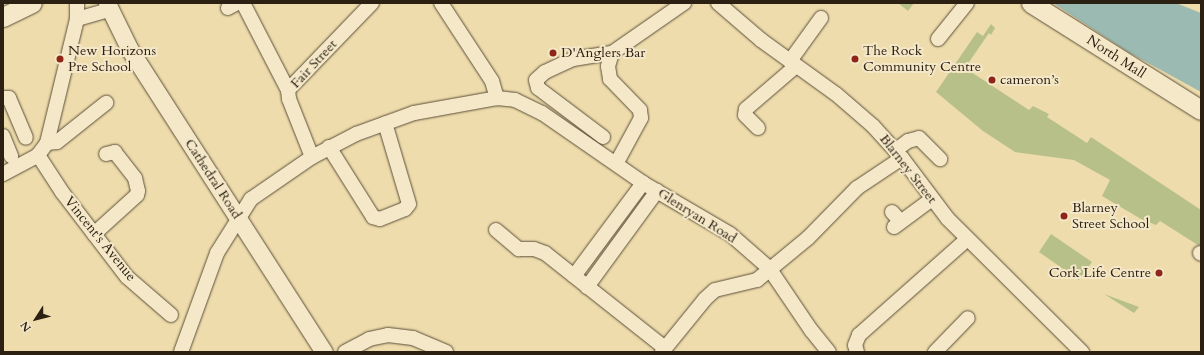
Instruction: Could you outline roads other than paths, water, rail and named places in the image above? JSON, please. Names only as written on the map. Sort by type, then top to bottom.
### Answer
[{"type":"main road","points":[[3,17],[32,3]]},
{"type":"main road","name":"North Mall","points":[[1031,3],[1201,110]]},
{"type":"street","points":[[3,174],[38,155],[47,143],[77,19],[77,3]]},
{"type":"street","points":[[243,3],[288,90]]},
{"type":"street","name":"Fair Street","points":[[312,157],[289,99],[288,90],[372,3]]},
{"type":"street","points":[[441,3],[492,81],[497,98]]},
{"type":"street","points":[[603,137],[538,88],[536,80],[544,72],[573,59],[612,53],[684,3]]},
{"type":"street","name":"Blarney Street","points":[[718,3],[761,40],[855,109],[899,154],[932,199],[967,239],[1082,352]]},
{"type":"street","points":[[938,39],[967,3]]},
{"type":"street","points":[[77,19],[108,6]]},
{"type":"street","name":"Cathedral Road","points":[[108,6],[127,45],[324,352]]},
{"type":"street","points":[[758,128],[745,115],[746,109],[793,64],[821,18]]},
{"type":"street","points":[[612,53],[608,66],[610,79],[637,107],[641,118],[637,129],[616,164]]},
{"type":"street","points":[[3,98],[10,98],[26,138]]},
{"type":"street","name":"Glenryan Road","points":[[181,352],[217,252],[251,199],[329,147],[386,123],[414,113],[497,98],[515,100],[542,113],[643,183],[725,231],[769,268],[811,330],[829,352]]},
{"type":"street","points":[[47,143],[57,142],[106,103]]},
{"type":"street","points":[[329,147],[374,217],[380,219],[405,209],[409,204],[386,123]]},
{"type":"street","points":[[3,136],[11,156]]},
{"type":"street","points":[[496,230],[519,249],[540,250],[549,256],[663,350],[704,299],[715,290],[757,280],[769,268],[808,238],[857,188],[899,154],[908,141],[919,138],[940,159]]},
{"type":"street","points":[[94,234],[137,196],[138,191],[135,178],[110,153]]},
{"type":"street","name":"Vincent's Avenue","points":[[38,155],[62,192],[129,278],[171,315]]},
{"type":"street","points":[[574,276],[643,183]]},
{"type":"street","points":[[587,287],[657,191]]},
{"type":"street","points":[[896,220],[932,199]]},
{"type":"street","points":[[857,352],[855,345],[859,335],[967,239]]},
{"type":"street","points":[[935,352],[968,318]]},
{"type":"street","points":[[345,352],[368,339],[388,335],[413,338],[446,352]]},
{"type":"water","points":[[1053,3],[1176,3],[1201,13],[1201,92],[1128,52]]},
{"type":"place","name":"D'Anglers Bar","points":[[553,53]]},
{"type":"place","name":"New Horizons Pre School","points":[[60,59]]},
{"type":"place","name":"The Rock Community Centre","points":[[855,59]]},
{"type":"place","name":"cameron’s","points":[[992,80]]},
{"type":"place","name":"Blarney Street School","points":[[1064,216]]},
{"type":"place","name":"Cork Life Centre","points":[[1159,273]]}]
